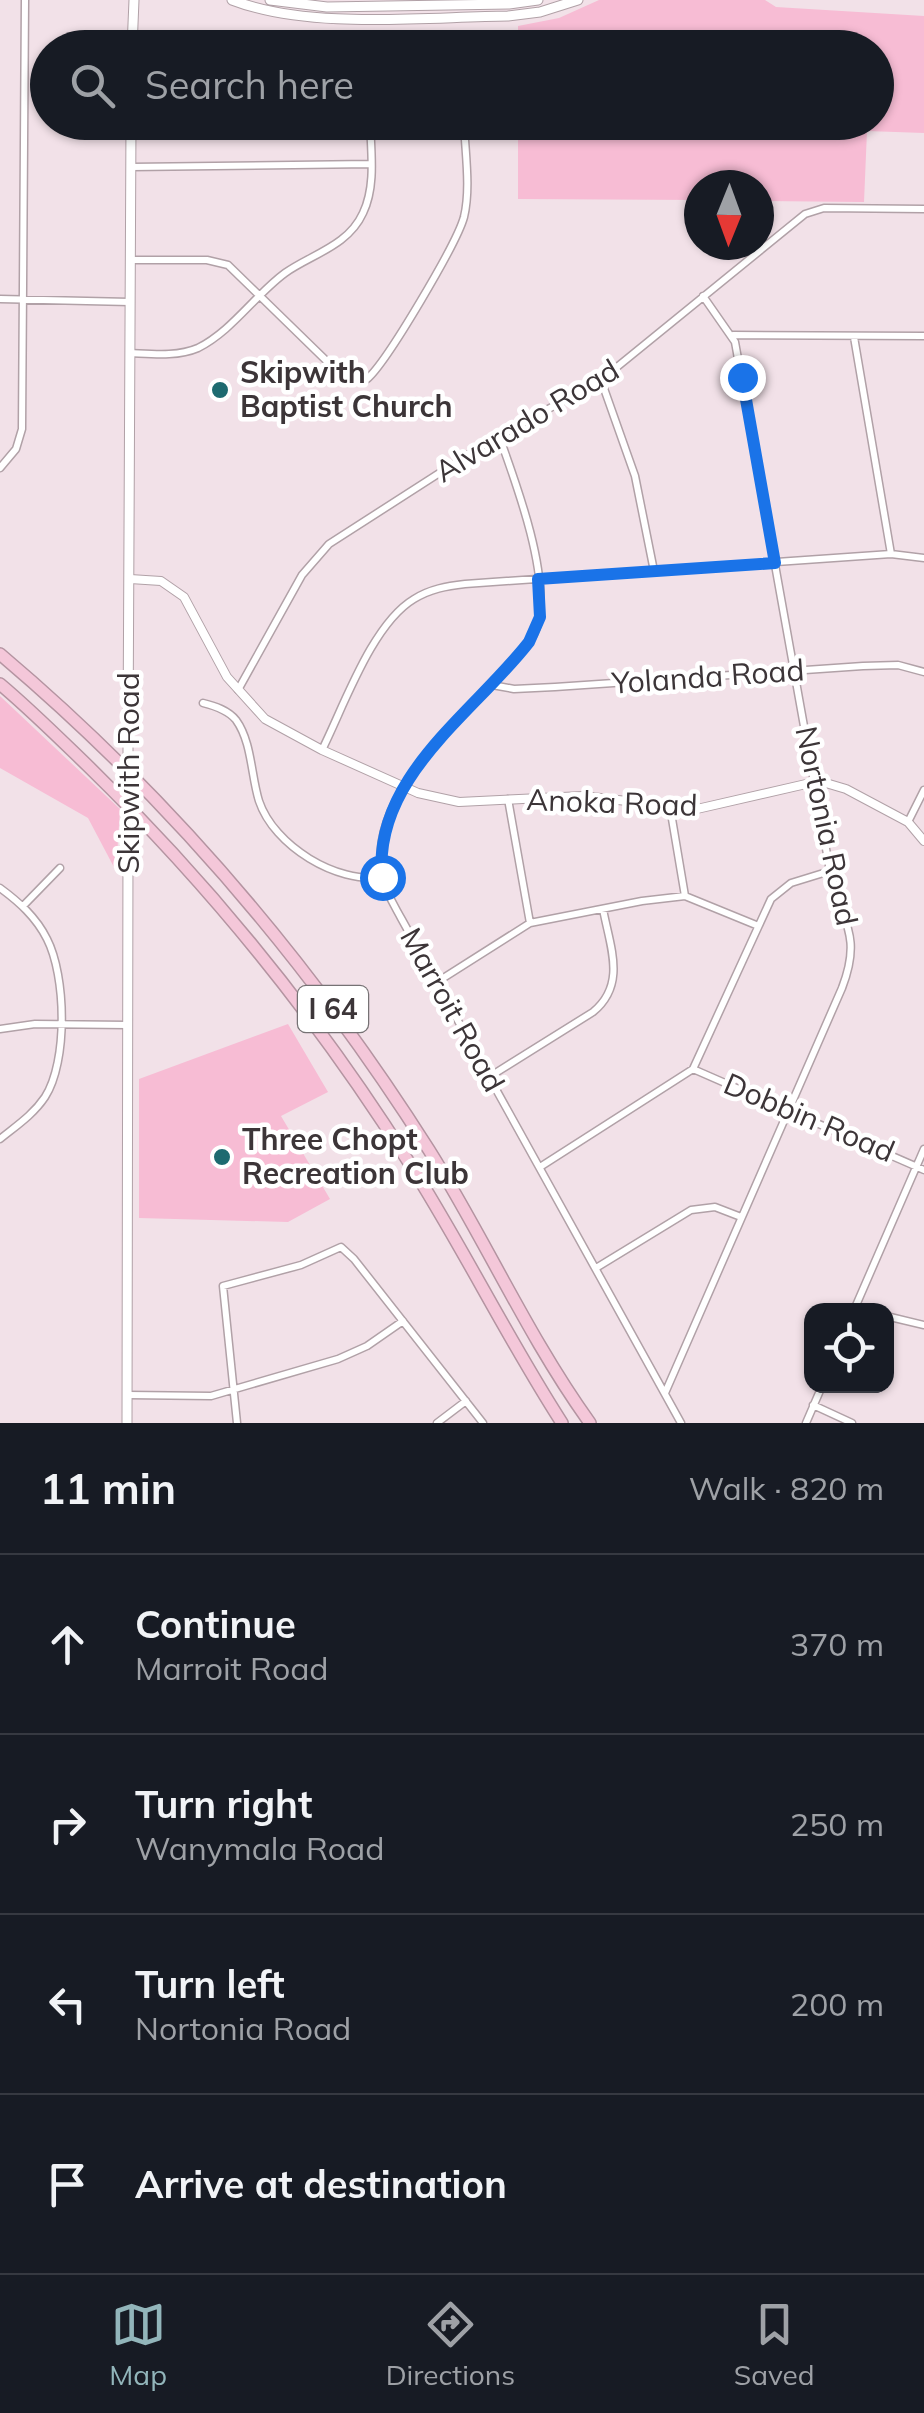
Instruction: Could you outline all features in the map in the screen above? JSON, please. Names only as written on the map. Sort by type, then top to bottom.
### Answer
[{"type":"highway","name":"I 64","points":[[0,654],[67,712],[160,804],[281,941],[365,1054],[428,1149],[536,1339],[590,1423]]},
{"type":"highway","name":"I 64","points":[[0,684],[144,820],[226,912],[299,1003],[408,1161],[562,1423]]},
{"type":"main road","points":[[133,30],[134,0]]},
{"type":"main road","points":[[232,0],[272,13],[310,18],[508,16],[540,12],[578,0]]},
{"type":"main road","points":[[270,0],[327,6],[509,4],[538,0]]},
{"type":"main road","name":"Skipwith Road","points":[[126,1423],[131,140]]},
{"type":"street","points":[[0,468],[16,449],[22,430],[25,0]]},
{"type":"street","points":[[130,353],[174,354],[193,350],[222,330],[287,272],[353,229],[368,200],[370,140]]},
{"type":"street","points":[[130,260],[215,261],[234,269],[333,368],[349,380],[360,382],[372,375],[388,354],[463,220],[464,140]]},
{"type":"street","points":[[130,166],[371,164]]},
{"type":"street","name":"Alvarado Road","points":[[237,691],[284,603],[320,552],[366,518],[601,380],[794,220],[814,210],[924,209]]},
{"type":"street","name":"Nortonia Road","points":[[664,1393],[852,960],[850,933],[830,871],[732,334],[703,296]]},
{"type":"street","points":[[0,299],[130,302]]},
{"type":"street","points":[[732,334],[924,336]]},
{"type":"street","points":[[854,337],[891,554]]},
{"type":"street","points":[[601,380],[635,476],[654,571]]},
{"type":"street","points":[[202,702],[228,712],[239,724],[259,801],[267,818],[284,837],[331,870],[364,878],[382,877],[384,833],[408,776],[523,650],[537,628],[538,579],[527,520],[500,436]]},
{"type":"street","points":[[322,750],[375,643],[395,614],[411,600],[448,586],[891,554],[924,558]]},
{"type":"street","name":"Anoka Road","points":[[130,579],[162,581],[184,597],[237,691],[265,719],[404,787],[445,800],[583,796],[704,808],[814,782]]},
{"type":"street","name":"Yolanda Road","points":[[492,685],[514,689],[898,666],[924,672]]},
{"type":"street","points":[[814,782],[846,789],[908,822],[924,841]]},
{"type":"street","points":[[908,822],[924,790]]},
{"type":"street","points":[[508,799],[530,924]]},
{"type":"street","points":[[670,807],[685,896]]},
{"type":"street","points":[[23,906],[60,868]]},
{"type":"street","points":[[540,1166],[693,1070],[771,899],[782,888],[830,871]]},
{"type":"street","name":"Marroit Road","points":[[382,877],[390,898],[681,1423]]},
{"type":"street","points":[[0,888],[23,906],[44,934],[58,980],[60,1024],[59,1056],[50,1086],[31,1114],[0,1139]]},
{"type":"street","points":[[437,982],[530,924],[603,908],[685,896],[756,925]]},
{"type":"street","points":[[489,1077],[607,999],[614,974],[603,908]]},
{"type":"street","points":[[0,1029],[60,1024],[128,1025]]},
{"type":"street","name":"Dobbin Road","points":[[693,1070],[921,1168]]},
{"type":"street","points":[[857,1303],[921,1168],[924,1149]]},
{"type":"street","points":[[596,1268],[691,1210],[716,1207],[742,1217]]},
{"type":"street","points":[[237,1423],[223,1286],[301,1265],[336,1247],[346,1250],[483,1423]]},
{"type":"street","points":[[894,1318],[924,1325]]},
{"type":"street","points":[[126,1394],[211,1396],[234,1390],[338,1360],[403,1321]]},
{"type":"street","points":[[806,1423],[819,1393]]},
{"type":"street","points":[[437,1423],[466,1401]]},
{"type":"street","points":[[813,1405],[852,1423]]},
{"type":"shaded area","points":[[599,0],[765,0],[776,7],[924,16],[924,133],[894,132],[894,30],[518,30],[518,26],[559,18]]},
{"type":"shaded area","points":[[518,140],[867,140],[864,202],[774,201],[774,170],[684,170],[684,200],[518,199]]},
{"type":"shaded area","points":[[0,696],[120,809],[116,871],[88,818],[0,768]]},
{"type":"shaded area","name":"Three Chopt Recreation Club","points":[[288,1024],[328,1092],[281,1116],[330,1199],[288,1222],[139,1218],[139,1079]]},
{"type":"place","name":"Skipwith Baptist Church","points":[[220,390]]},
{"type":"place","name":"Three Chopt Recreation Club","points":[[222,1157]]},
{"type":"route","points":[[382,877],[384,833],[408,776],[529,642],[540,617],[538,579],[775,563],[742,377]]}]
